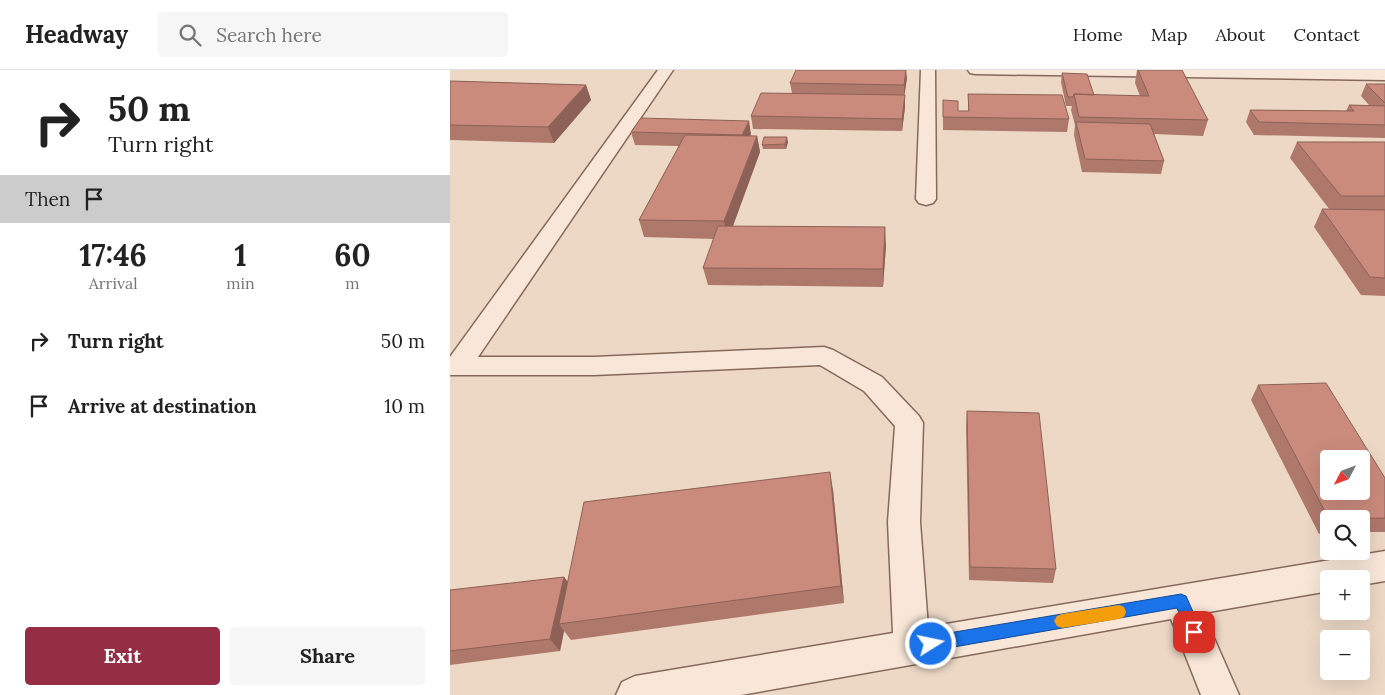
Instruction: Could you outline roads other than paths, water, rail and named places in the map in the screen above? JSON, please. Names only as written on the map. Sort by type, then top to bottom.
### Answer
[{"type":"street","points":[[454,366],[666,70]]},
{"type":"street","points":[[926,200],[928,70]]},
{"type":"street","points":[[976,70],[1385,75]]},
{"type":"street","points":[[454,366],[594,366],[824,356],[873,384],[909,422],[904,522],[912,647]]},
{"type":"street","points":[[635,695],[1385,566]]},
{"type":"street","points":[[1181,601],[1220,695]]}]
